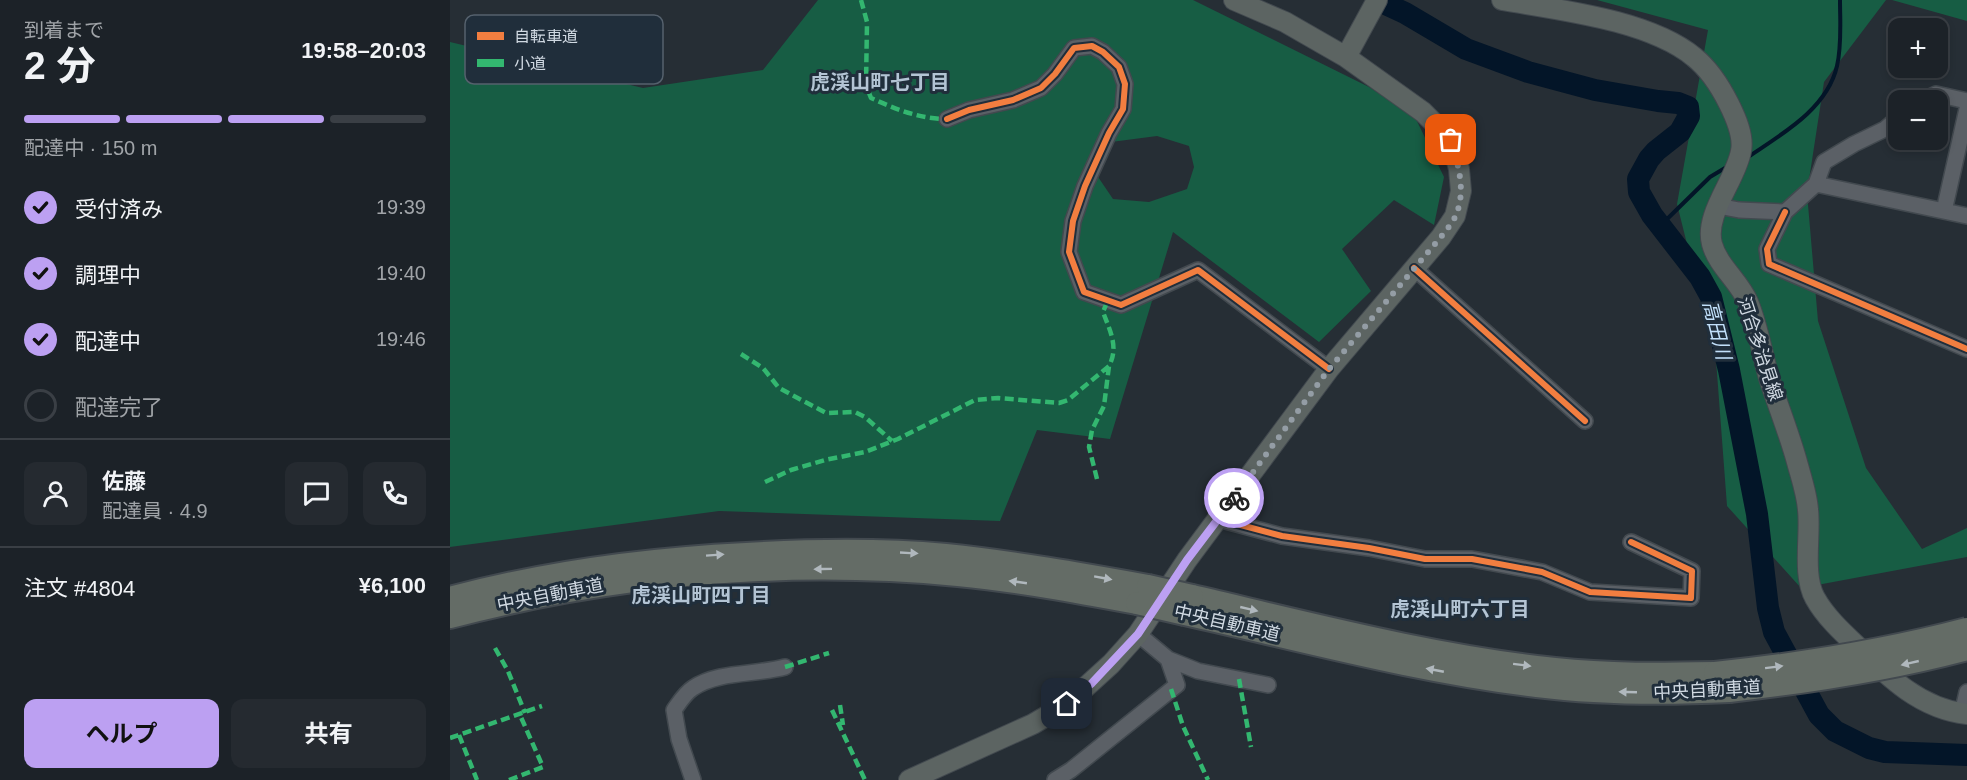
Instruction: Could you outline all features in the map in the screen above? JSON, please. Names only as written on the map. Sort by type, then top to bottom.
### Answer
[{"type":"highway","name":"中央自動車道","points":[[450,598],[542,576],[670,559],[785,552],[914,553],[995,560],[1189,605],[1508,664],[1609,674],[1715,673],[1832,659],[1967,629]]},
{"type":"highway","points":[[450,582],[586,562],[635,558],[670,559]]},
{"type":"highway","name":"中央自動車道","points":[[450,617],[541,596],[669,576],[782,569],[854,569],[958,575],[1143,595]]},
{"type":"highway","name":"中央自動車道","points":[[1189,605],[1381,659],[1509,682],[1589,691],[1684,693],[1729,691],[1857,674],[1967,649]]},
{"type":"main road","points":[[909,780],[1033,724],[1067,704],[1104,671],[1138,634],[1187,560],[1329,369],[1441,237],[1455,216],[1461,191],[1459,169],[1451,140],[1423,112],[1346,57],[1285,22],[1234,0]]},
{"type":"main road","points":[[1346,57],[1377,0]]},
{"type":"main road","name":"河合多治見線","points":[[1502,0],[1566,6],[1672,42],[1696,58],[1724,94],[1735,116],[1741,139],[1741,152],[1712,222],[1710,238],[1714,253],[1748,300],[1769,377],[1797,460],[1808,509],[1809,572],[1813,594],[1825,613],[1892,680],[1936,707],[1965,714]]},
{"type":"street","points":[[947,119],[969,110],[1013,100],[1041,88],[1055,74],[1074,48],[1092,46],[1103,52],[1119,67],[1125,84],[1123,108],[1085,186],[1073,221],[1069,252],[1084,292],[1121,305],[1198,270],[1329,369]]},
{"type":"street","points":[[1948,97],[1967,101]]},
{"type":"street","points":[[1944,211],[1967,109]]},
{"type":"street","points":[[1888,126],[1824,162],[1816,184],[1785,212],[1767,249],[1769,264],[1967,349]]},
{"type":"street","points":[[1816,184],[1967,216]]},
{"type":"street","points":[[1718,206],[1738,210],[1785,212]]},
{"type":"street","points":[[1414,267],[1585,421]]},
{"type":"street","points":[[1218,519],[1282,536],[1369,548],[1425,559],[1472,559],[1542,572],[1590,592],[1691,597],[1692,571],[1631,542]]},
{"type":"street","points":[[1138,634],[1168,659],[1198,671],[1268,685]]},
{"type":"street","points":[[1055,780],[1071,770],[1177,685],[1168,659]]},
{"type":"street","points":[[693,780],[678,739],[674,710],[692,688],[727,675],[765,672],[785,667]]},
{"type":"street","points":[[1965,714],[1967,692]]},
{"type":"green space","points":[[818,0],[1193,0],[1369,87],[1415,117],[1444,177],[1434,225],[1394,200],[1342,249],[1371,291],[1319,342],[1173,232],[1110,439],[1037,430],[1000,521],[719,511],[450,547],[450,42],[465,46],[465,84],[626,84],[643,88],[763,70]],"holes":[[[1157,136],[1189,146],[1194,167],[1187,189],[1149,202],[1113,199],[1094,171],[1111,142]]]},
{"type":"green space","points":[[1597,0],[1886,0],[1824,82],[1807,193],[1818,321],[1866,468],[1922,549],[1967,528],[1967,557],[1801,588],[1727,506],[1716,360],[1677,204],[1708,30]]},
{"type":"green space","points":[[1892,0],[1967,0],[1967,21]]},
{"type":"waterway","name":"高田川","points":[[1377,0],[1405,13],[1466,49],[1528,72],[1595,90],[1678,103],[1688,107],[1689,116],[1680,132],[1649,159],[1638,179],[1639,192],[1652,215],[1700,277],[1711,297],[1729,370],[1757,514],[1768,608],[1774,632],[1819,715],[1835,731],[1869,748],[1885,752],[1967,755]]},
{"type":"waterway","points":[[1748,157],[1802,119],[1824,95],[1832,81],[1839,58],[1840,0]]},
{"type":"waterway","points":[[1661,225],[1710,177],[1730,165]]},
{"type":"marked path","points":[[861,0],[867,22],[866,85],[871,98],[908,113],[947,119]]},
{"type":"marked path","points":[[765,482],[791,470],[865,452],[898,439],[975,400],[998,398],[1059,403],[1068,400],[1109,366],[1112,359],[1111,332],[1103,312],[1108,300]]},
{"type":"marked path","points":[[741,354],[763,368],[779,388],[826,413],[855,412],[865,417],[892,441]]},
{"type":"marked path","points":[[1097,479],[1089,447],[1092,430],[1104,406],[1109,366]]},
{"type":"marked path","points":[[495,648],[508,671],[525,713]]},
{"type":"marked path","points":[[785,667],[829,653]]},
{"type":"marked path","points":[[1239,679],[1251,747]]},
{"type":"marked path","points":[[1171,689],[1183,726],[1208,780]]},
{"type":"marked path","points":[[840,705],[843,725]]},
{"type":"marked path","points":[[450,738],[542,706]]},
{"type":"marked path","points":[[832,710],[865,780]]},
{"type":"marked path","points":[[509,780],[543,767],[520,715]]},
{"type":"marked path","points":[[459,735],[477,780]]},
{"type":"cycle path","points":[[947,119],[969,110],[1013,100],[1041,88],[1055,74],[1074,48],[1092,46],[1103,52],[1119,67],[1125,84],[1123,109],[1109,133],[1085,186],[1073,221],[1069,252],[1084,292],[1121,305],[1198,270],[1329,369]]},
{"type":"cycle path","points":[[1785,212],[1767,249],[1769,264],[1967,349]]},
{"type":"cycle path","points":[[1414,268],[1585,421]]},
{"type":"cycle path","points":[[1218,519],[1282,536],[1369,548],[1425,559],[1472,559],[1542,572],[1590,592],[1691,598],[1692,571],[1631,542]]},
{"type":"way so far","points":[[1234,498],[1329,369],[1441,237],[1455,216],[1461,191],[1459,169],[1451,140]]},
{"type":"district","name":"虎渓山町七丁目","points":[[880,82]]},
{"type":"district","name":"虎渓山町四丁目","points":[[701,595]]},
{"type":"district","name":"虎渓山町六丁目","points":[[1460,609]]},
{"type":"route","points":[[1067,704],[1091,684],[1138,634],[1187,560],[1234,498]]}]
